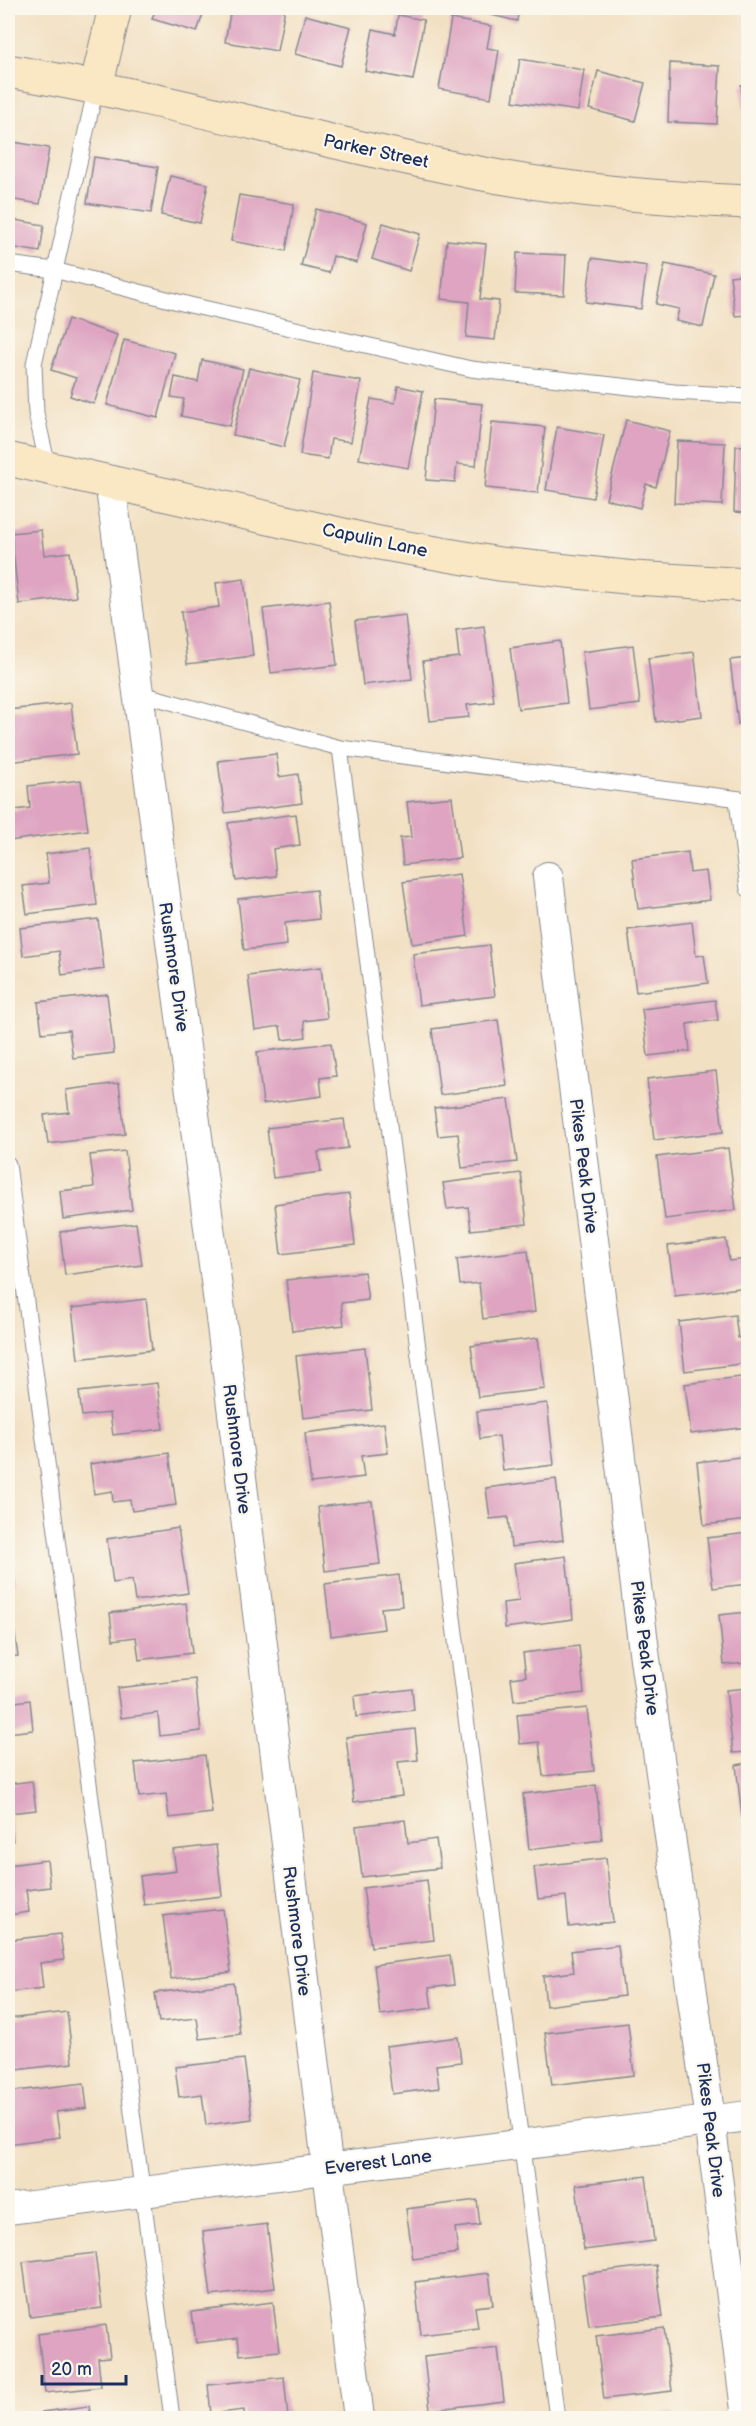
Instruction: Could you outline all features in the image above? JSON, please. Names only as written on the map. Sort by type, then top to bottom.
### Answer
[{"type":"main road","points":[[96,87],[115,8]]},
{"type":"main road","name":"Parker Street","points":[[8,71],[96,87],[476,172],[626,195],[748,202]]},
{"type":"main road","name":"Capulin Lane","points":[[8,459],[379,543],[499,564],[635,578],[748,585]]},
{"type":"street","name":"Rushmore Drive","points":[[110,481],[219,1306],[359,2418]]},
{"type":"street","name":"Pikes Peak Drive","points":[[548,877],[645,1659],[710,2120],[747,2418]]},
{"type":"street","name":"Everest Lane","points":[[8,2209],[748,2116]]},
{"type":"lane","points":[[48,467],[36,412],[34,364],[96,87]]},
{"type":"lane","points":[[8,264],[54,270],[190,305],[471,369],[674,392],[748,396]]},
{"type":"lane","points":[[138,693],[340,748],[743,800],[748,889]]},
{"type":"lane","points":[[340,748],[557,2418]]},
{"type":"lane","points":[[8,1164],[172,2418]]},
{"type":"building","points":[[156,8],[205,8],[197,32],[152,19]]},
{"type":"building","points":[[231,8],[285,8],[277,51],[225,42]]},
{"type":"building","points":[[483,8],[519,8],[517,21],[482,13]]},
{"type":"building","points":[[305,15],[351,27],[341,66],[295,54]]},
{"type":"building","points":[[398,15],[424,20],[413,80],[365,71],[373,29],[395,34]]},
{"type":"building","points":[[451,19],[491,26],[487,48],[499,50],[491,98],[439,89]]},
{"type":"building","points":[[520,59],[584,70],[578,111],[513,101]]},
{"type":"building","points":[[670,63],[720,66],[717,124],[668,122]]},
{"type":"building","points":[[598,71],[645,83],[635,121],[589,109]]},
{"type":"building","points":[[748,84],[748,129],[746,129],[741,85]]},
{"type":"building","points":[[8,141],[49,148],[40,204],[8,199],[11,185],[8,184]]},
{"type":"building","points":[[94,157],[158,167],[151,213],[87,203]]},
{"type":"building","points":[[170,176],[208,184],[200,223],[161,215]]},
{"type":"building","points":[[239,195],[294,204],[286,251],[231,241]]},
{"type":"building","points":[[316,209],[367,223],[357,263],[333,256],[329,273],[301,266]]},
{"type":"building","points":[[15,220],[44,225],[40,252],[10,247]]},
{"type":"building","points":[[383,223],[420,234],[409,271],[372,259]]},
{"type":"building","points":[[447,240],[486,244],[480,299],[499,301],[495,340],[466,337],[469,302],[441,299]]},
{"type":"building","points":[[517,253],[566,255],[564,295],[515,293]]},
{"type":"building","points":[[592,258],[647,266],[641,309],[586,302]]},
{"type":"building","points":[[665,264],[714,274],[703,327],[676,321],[679,309],[656,304]]},
{"type":"building","points":[[748,274],[748,315],[735,316],[730,276]]},
{"type":"building","points":[[8,298],[13,299],[10,348],[8,348]]},
{"type":"building","points":[[68,319],[117,335],[94,404],[70,396],[76,378],[51,370]]},
{"type":"building","points":[[124,340],[175,353],[158,418],[107,405]]},
{"type":"building","points":[[202,360],[243,369],[230,426],[181,416],[184,399],[171,397],[175,377],[198,382]]},
{"type":"building","points":[[249,368],[300,380],[284,447],[233,435]]},
{"type":"building","points":[[313,373],[361,381],[351,442],[331,439],[328,459],[300,455]]},
{"type":"building","points":[[398,386],[423,391],[408,468],[359,459],[371,399],[395,403]]},
{"type":"building","points":[[434,399],[482,404],[476,466],[457,464],[455,482],[426,480]]},
{"type":"building","points":[[626,420],[670,431],[656,487],[646,484],[640,508],[606,499]]},
{"type":"building","points":[[492,422],[545,427],[538,493],[485,488]]},
{"type":"building","points":[[557,427],[604,435],[593,498],[546,490]]},
{"type":"building","points":[[677,441],[725,443],[722,505],[674,503]]},
{"type":"building","points":[[736,446],[748,446],[748,513],[734,512]]},
{"type":"building","points":[[41,530],[44,555],[70,552],[76,597],[19,604],[11,533]]},
{"type":"building","points":[[244,579],[253,656],[187,664],[181,612],[219,607],[216,583]]},
{"type":"building","points":[[329,601],[337,665],[271,673],[263,609]]},
{"type":"building","points":[[405,615],[412,679],[363,685],[355,621]]},
{"type":"building","points":[[484,626],[494,702],[467,705],[469,717],[430,721],[423,661],[459,657],[456,630]]},
{"type":"building","points":[[560,641],[567,703],[518,709],[510,648]]},
{"type":"building","points":[[633,645],[640,704],[589,710],[582,652]]},
{"type":"building","points":[[694,652],[702,716],[656,722],[648,658]]},
{"type":"building","points":[[748,658],[748,723],[738,724],[730,660]]},
{"type":"building","points":[[71,703],[77,754],[8,762],[8,710]]},
{"type":"building","points":[[276,754],[279,777],[298,774],[302,803],[225,813],[218,761]]},
{"type":"building","points":[[81,780],[88,830],[9,841],[8,811],[30,808],[28,786]]},
{"type":"building","points":[[452,797],[460,858],[403,865],[400,838],[411,837],[407,802]]},
{"type":"building","points":[[296,814],[300,845],[273,849],[276,876],[236,881],[228,823]]},
{"type":"building","points":[[90,848],[97,905],[27,914],[23,886],[49,883],[46,854]]},
{"type":"building","points":[[688,852],[690,873],[706,871],[710,900],[638,909],[632,859]]},
{"type":"building","points":[[459,874],[468,936],[412,944],[403,882]]},
{"type":"building","points":[[316,890],[319,919],[285,923],[287,945],[244,950],[238,899]]},
{"type":"building","points":[[98,919],[104,969],[62,975],[59,951],[23,956],[20,928]]},
{"type":"building","points":[[692,922],[696,956],[704,955],[708,983],[636,992],[628,930]]},
{"type":"building","points":[[489,945],[495,996],[419,1005],[413,954]]},
{"type":"building","points":[[321,967],[327,1018],[304,1021],[306,1037],[282,1040],[280,1026],[255,1030],[248,976]]},
{"type":"building","points":[[107,994],[114,1053],[73,1058],[69,1030],[42,1033],[38,1002]]},
{"type":"building","points":[[715,1000],[718,1020],[687,1024],[690,1051],[648,1056],[642,1009]]},
{"type":"building","points":[[498,1020],[507,1086],[440,1095],[432,1029]]},
{"type":"building","points":[[331,1043],[336,1076],[320,1078],[322,1096],[263,1104],[257,1052]]},
{"type":"building","points":[[716,1071],[723,1132],[654,1140],[647,1079]]},
{"type":"building","points":[[119,1083],[125,1134],[48,1144],[44,1115],[69,1112],[66,1090]]},
{"type":"building","points":[[509,1099],[517,1162],[462,1168],[458,1134],[438,1136],[434,1108]]},
{"type":"building","points":[[344,1119],[348,1148],[318,1152],[321,1172],[273,1178],[267,1128]]},
{"type":"building","points":[[728,1148],[736,1210],[665,1219],[657,1157]]},
{"type":"building","points":[[125,1151],[132,1210],[63,1219],[60,1191],[94,1187],[90,1155]]},
{"type":"building","points":[[521,1173],[527,1224],[471,1230],[468,1207],[447,1209],[443,1183]]},
{"type":"building","points":[[349,1194],[355,1245],[281,1254],[275,1204]]},
{"type":"building","points":[[136,1223],[142,1265],[65,1275],[60,1232]]},
{"type":"building","points":[[726,1239],[729,1261],[748,1259],[748,1287],[675,1296],[668,1246]]},
{"type":"building","points":[[528,1250],[535,1312],[483,1319],[479,1283],[460,1285],[457,1259]]},
{"type":"building","points":[[364,1272],[368,1300],[341,1303],[344,1325],[292,1331],[286,1280]]},
{"type":"building","points":[[146,1299],[152,1350],[78,1359],[72,1308]]},
{"type":"building","points":[[735,1315],[738,1338],[748,1337],[748,1363],[685,1371],[679,1322]]},
{"type":"building","points":[[538,1338],[545,1389],[478,1397],[471,1346]]},
{"type":"building","points":[[365,1348],[372,1410],[303,1418],[296,1356]]},
{"type":"building","points":[[748,1376],[748,1427],[691,1434],[685,1384]]},
{"type":"building","points":[[157,1383],[163,1429],[113,1435],[110,1413],[82,1416],[79,1392]]},
{"type":"building","points":[[547,1403],[554,1465],[503,1471],[499,1436],[480,1439],[477,1411]]},
{"type":"building","points":[[384,1423],[388,1453],[361,1456],[364,1477],[311,1483],[305,1433]]},
{"type":"building","points":[[169,1453],[176,1505],[132,1511],[130,1500],[113,1502],[112,1491],[94,1494],[90,1464]]},
{"type":"building","points":[[748,1456],[748,1520],[704,1525],[697,1462]]},
{"type":"building","points":[[556,1479],[563,1540],[511,1547],[508,1517],[490,1519],[486,1488]]},
{"type":"building","points":[[372,1501],[380,1564],[325,1571],[318,1507]]},
{"type":"building","points":[[178,1528],[188,1593],[135,1601],[132,1580],[113,1583],[107,1539]]},
{"type":"building","points":[[748,1533],[748,1584],[713,1588],[707,1538]]},
{"type":"building","points":[[11,1554],[15,1584],[8,1585],[8,1555]]},
{"type":"building","points":[[566,1556],[573,1619],[505,1628],[503,1603],[519,1601],[514,1563]]},
{"type":"building","points":[[399,1575],[402,1606],[381,1608],[384,1629],[331,1636],[325,1584]]},
{"type":"building","points":[[186,1603],[192,1653],[139,1660],[136,1637],[113,1640],[110,1613]]},
{"type":"building","points":[[748,1612],[748,1663],[724,1665],[719,1615]]},
{"type":"building","points":[[8,1629],[14,1629],[18,1656],[8,1657]]},
{"type":"building","points":[[579,1646],[584,1693],[514,1701],[511,1678],[526,1676],[523,1653]]},
{"type":"building","points":[[195,1679],[201,1731],[160,1736],[158,1713],[121,1718],[117,1688]]},
{"type":"building","points":[[748,1688],[748,1752],[733,1753],[726,1690]]},
{"type":"building","points":[[412,1689],[414,1710],[356,1717],[354,1696]]},
{"type":"building","points":[[30,1700],[33,1730],[8,1733],[8,1703]]},
{"type":"building","points":[[587,1708],[594,1771],[543,1776],[539,1742],[520,1744],[517,1715]]},
{"type":"building","points":[[415,1729],[418,1760],[398,1762],[402,1796],[354,1802],[346,1737]]},
{"type":"building","points":[[205,1755],[212,1813],[169,1818],[166,1794],[139,1797],[135,1763]]},
{"type":"building","points":[[748,1763],[748,1816],[742,1817],[736,1765]]},
{"type":"building","points":[[32,1781],[36,1810],[9,1813],[13,1841],[8,1842],[8,1784]]},
{"type":"building","points":[[596,1785],[602,1840],[529,1849],[523,1794]]},
{"type":"building","points":[[405,1820],[408,1843],[436,1839],[440,1868],[362,1877],[356,1826]]},
{"type":"building","points":[[216,1845],[222,1896],[144,1905],[140,1876],[176,1871],[173,1850]]},
{"type":"building","points":[[606,1858],[613,1922],[569,1927],[566,1896],[538,1899],[534,1867]]},
{"type":"building","points":[[47,1860],[50,1887],[26,1890],[29,1912],[8,1915],[8,1865]]},
{"type":"building","points":[[427,1880],[434,1940],[371,1947],[363,1888]]},
{"type":"building","points":[[223,1909],[231,1972],[171,1979],[163,1916]]},
{"type":"building","points":[[60,1934],[64,1960],[40,1963],[43,1988],[8,1992],[8,1940]]},
{"type":"building","points":[[618,1945],[624,1996],[546,2006],[543,1976],[574,1972],[571,1951]]},
{"type":"building","points":[[450,1955],[454,1985],[429,1988],[432,2008],[380,2015],[374,1965]]},
{"type":"building","points":[[234,1983],[240,2034],[200,2039],[197,2018],[159,2022],[155,1993]]},
{"type":"building","points":[[67,2012],[73,2063],[8,2071],[8,2019]]},
{"type":"building","points":[[628,2023],[634,2075],[552,2085],[545,2033]]},
{"type":"building","points":[[458,2037],[461,2062],[436,2065],[439,2088],[392,2094],[386,2046]]},
{"type":"building","points":[[244,2059],[252,2119],[206,2125],[202,2094],[179,2097],[175,2067]]},
{"type":"building","points":[[84,2083],[87,2108],[56,2112],[60,2137],[8,2144],[8,2092]]},
{"type":"building","points":[[646,2176],[654,2241],[584,2250],[576,2185]]},
{"type":"building","points":[[477,2200],[480,2225],[455,2228],[458,2253],[413,2259],[406,2209]]},
{"type":"building","points":[[267,2224],[275,2288],[211,2296],[203,2232]]},
{"type":"building","points":[[95,2253],[102,2308],[30,2317],[23,2262]]},
{"type":"building","points":[[656,2265],[663,2317],[589,2326],[582,2274]]},
{"type":"building","points":[[489,2273],[493,2305],[475,2307],[478,2328],[421,2335],[415,2282]]},
{"type":"building","points":[[273,2302],[279,2351],[240,2355],[238,2338],[196,2343],[192,2312]]},
{"type":"building","points":[[106,2325],[110,2357],[98,2358],[101,2387],[45,2393],[38,2334]]},
{"type":"building","points":[[664,2328],[672,2391],[604,2399],[596,2336]]},
{"type":"building","points":[[498,2348],[504,2401],[430,2410],[424,2357]]},
{"type":"building","points":[[284,2377],[288,2418],[244,2418],[244,2410],[211,2414],[208,2385]]},
{"type":"building","points":[[89,2406],[91,2418],[43,2418],[42,2412]]},
{"type":"building","points":[[674,2413],[674,2418],[644,2418],[644,2417]]}]
